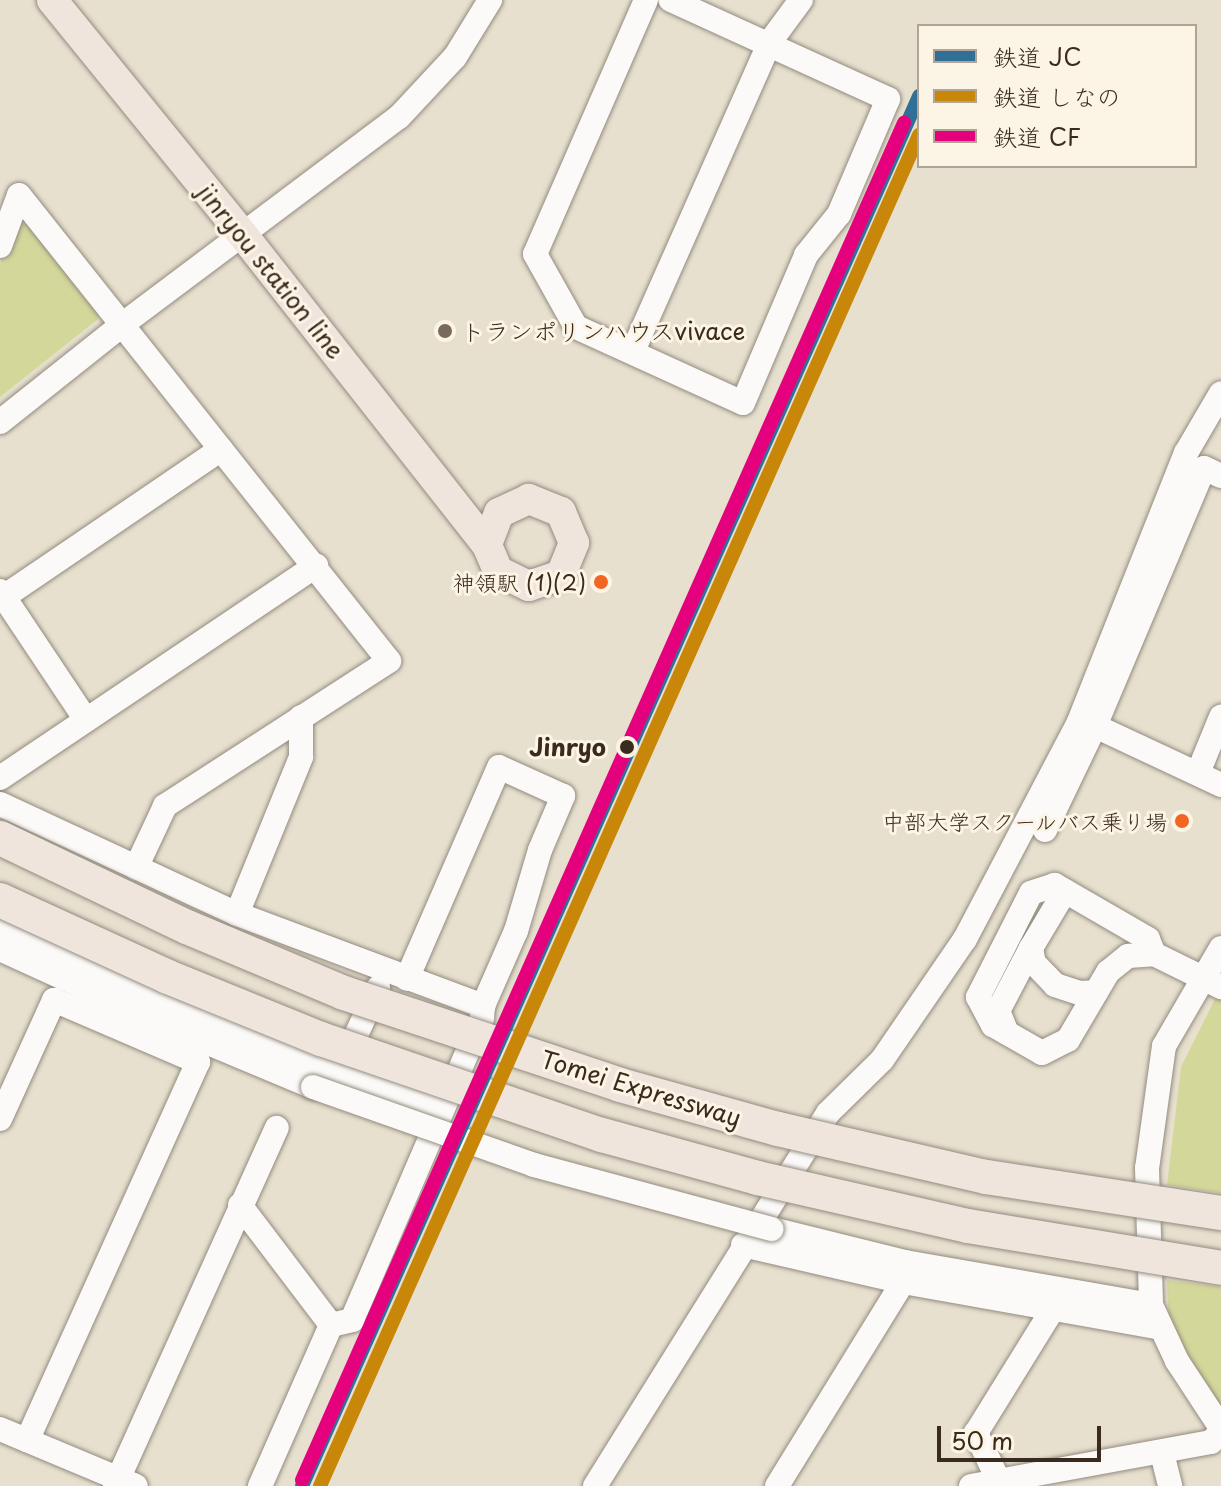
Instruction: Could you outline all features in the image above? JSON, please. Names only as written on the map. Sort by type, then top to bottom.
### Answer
[{"type":"highway","name":"Tomei Expressway","points":[[0,838],[187,927],[344,993],[620,1085],[778,1129],[986,1177],[1221,1213]]},
{"type":"highway","points":[[0,900],[168,977],[321,1039],[602,1135],[758,1178],[968,1226],[1221,1268]]},
{"type":"main road","name":"jinryou station line","points":[[52,0],[243,235],[487,545]]},
{"type":"street","points":[[0,422],[123,324],[399,117],[455,57],[490,0]]},
{"type":"street","points":[[646,0],[535,254],[576,327],[743,403],[806,255],[839,214],[888,99],[770,42],[671,0]]},
{"type":"street","points":[[633,351],[770,42],[801,0]]},
{"type":"street","points":[[0,246],[19,195],[389,661],[165,806],[136,868]]},
{"type":"street","points":[[595,1486],[828,1113],[882,1060],[965,939],[1078,724],[1186,453],[1221,393]]},
{"type":"street","points":[[86,720],[2,594],[221,449]]},
{"type":"street","points":[[1045,830],[1095,726],[1204,468],[1221,476]]},
{"type":"street","points":[[0,778],[316,566]]},
{"type":"street","points":[[237,914],[301,757],[301,717]]},
{"type":"street","points":[[1198,773],[1221,717]]},
{"type":"street","points":[[1095,726],[1221,785]]},
{"type":"street","points":[[331,1325],[352,1320],[482,1018],[483,1006],[516,931],[540,850],[563,796],[499,767],[396,975],[338,1071]]},
{"type":"street","points":[[0,804],[237,914],[483,1006]]},
{"type":"street","points":[[1154,954],[1148,939],[1055,885],[1031,893],[978,997],[993,1025],[1042,1053],[1068,1040],[1108,972],[1128,956],[1154,954],[1213,982]]},
{"type":"street","points":[[1007,1033],[998,1011],[1065,891]]},
{"type":"street","points":[[0,925],[88,967],[338,1071],[442,1109]]},
{"type":"street","points":[[1031,948],[1034,963],[1055,985],[1079,993],[1096,992]]},
{"type":"street","points":[[971,1486],[1000,1484],[1162,1453],[1211,1442],[1221,1430],[1156,1317],[1147,1168],[1164,1046],[1213,982],[1221,948]]},
{"type":"street","points":[[0,949],[184,1033],[313,1087],[534,1165],[905,1262],[1156,1317]]},
{"type":"street","points":[[0,1119],[54,1000],[198,1062],[27,1440]]},
{"type":"street","points":[[0,1429],[123,1483],[240,1205],[277,1128]]},
{"type":"street","points":[[240,1205],[331,1325]]},
{"type":"street","points":[[743,1245],[903,1282],[1053,1309],[1156,1317]]},
{"type":"street","points":[[777,1486],[903,1282]]},
{"type":"street","points":[[1000,1484],[976,1433],[1053,1309]]},
{"type":"street","points":[[260,1486],[331,1325]]},
{"type":"street","points":[[1162,1453],[1170,1486]]},
{"type":"green space","points":[[31,223],[100,310],[98,319],[0,397],[0,264],[15,226]]},
{"type":"green space","points":[[1221,987],[1221,1193],[1167,1185],[1181,1067]]},
{"type":"green space","points":[[1167,1280],[1221,1287],[1221,1411],[1169,1328]]},
{"type":"rail line","name":"JC","points":[[302,1486],[917,101]]},
{"type":"rail line","name":"CF","points":[[302,1480],[904,123]]},
{"type":"rail line","name":"しなの","points":[[320,1486],[917,140]]},
{"type":"place","name":"トランポリンハウスvivace","points":[[445,331]]},
{"type":"place","name":"神領駅 (1)(2)","points":[[601,582]]},
{"type":"place","name":"Jinryo","points":[[627,747]]},
{"type":"place","name":"中部大学スクールバス乗り場","points":[[1182,821]]}]
